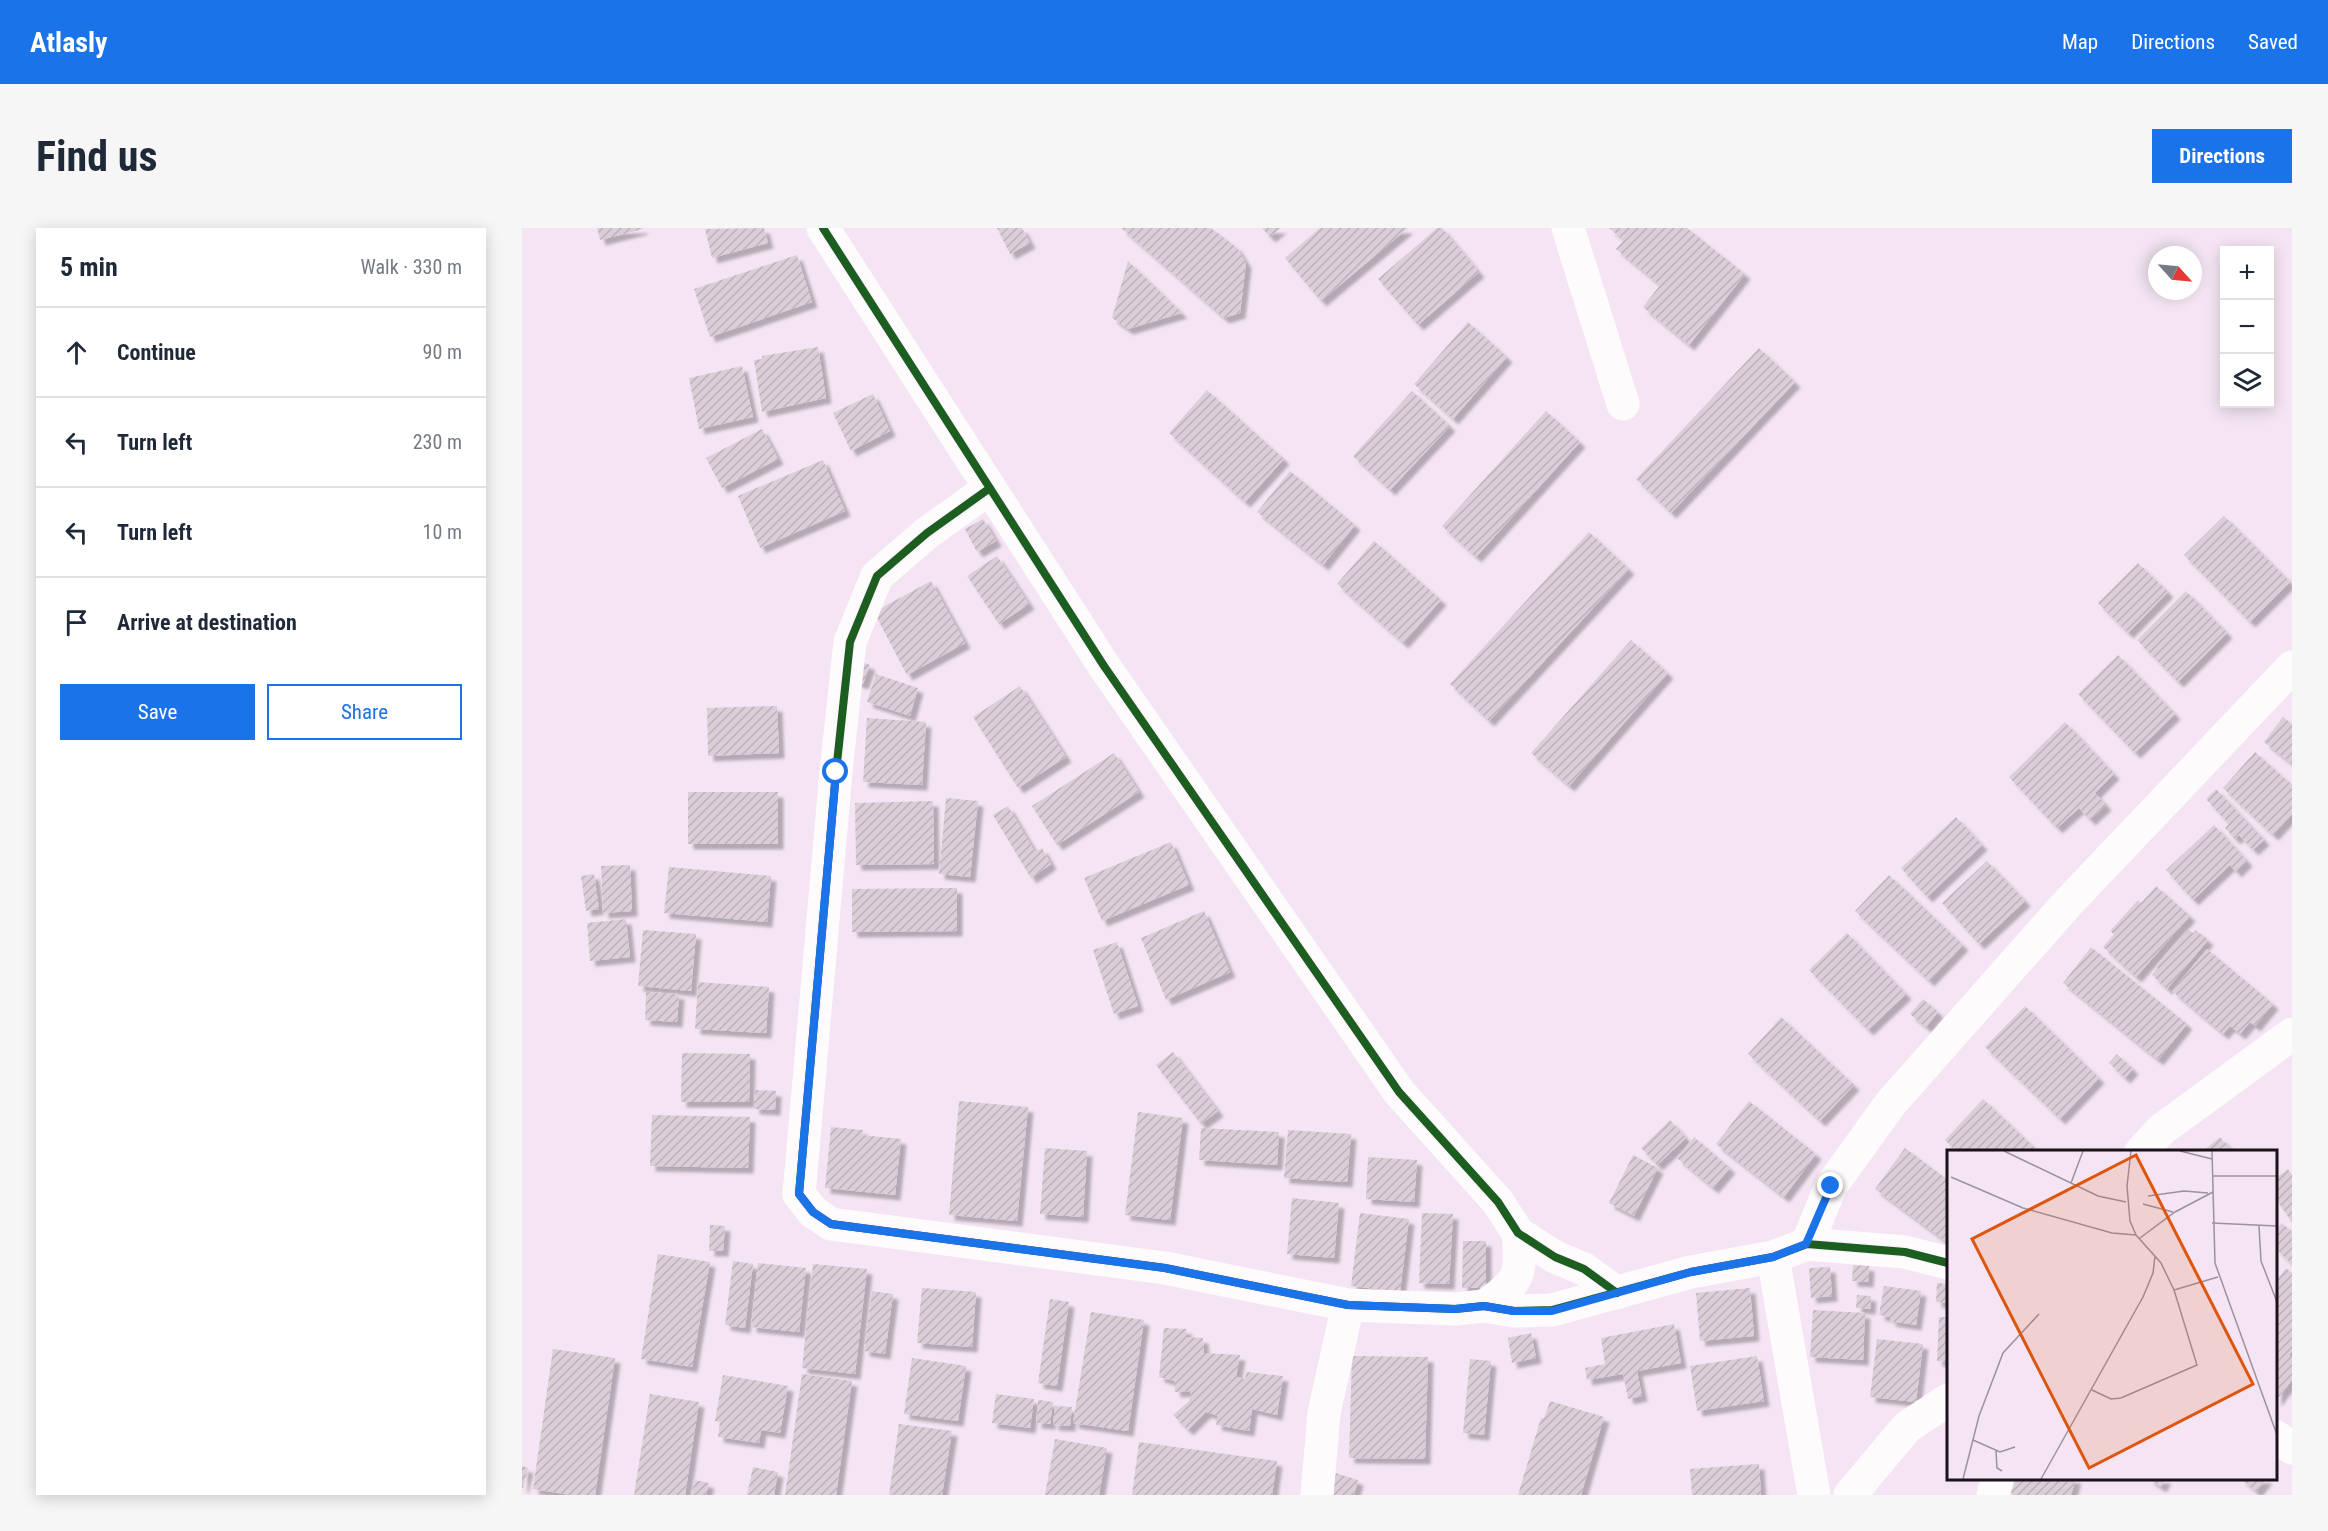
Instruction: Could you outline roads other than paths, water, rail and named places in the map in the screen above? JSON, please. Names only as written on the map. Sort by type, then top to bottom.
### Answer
[{"type":"street","points":[[823,228],[1104,666],[1399,1092],[1498,1202],[1518,1233],[1555,1257],[1584,1269],[1617,1293]]},
{"type":"street","points":[[1568,228],[1623,404]]},
{"type":"street","points":[[990,488],[927,533],[877,576],[850,642],[836,772],[799,1194],[813,1212],[831,1224],[1165,1268],[1348,1305],[1455,1309],[1484,1306],[1514,1311],[1552,1311],[1691,1272],[1773,1257],[1806,1244],[1905,1252],[1947,1263]]},
{"type":"street","points":[[1806,1244],[1831,1186],[1891,1103],[2066,904],[2292,667]]},
{"type":"street","points":[[2143,1150],[2161,1130],[2292,1034]]},
{"type":"street","points":[[1484,1306],[1504,1293],[1517,1278],[1521,1261],[1518,1233]]},
{"type":"street","points":[[1773,1257],[1814,1495]]},
{"type":"street","points":[[1317,1495],[1324,1413],[1348,1305]]},
{"type":"street","points":[[1850,1495],[1907,1427],[1947,1401]]},
{"type":"street","points":[[2277,1438],[2292,1449]]},
{"type":"street","points":[[1993,1495],[1998,1480]]}]
